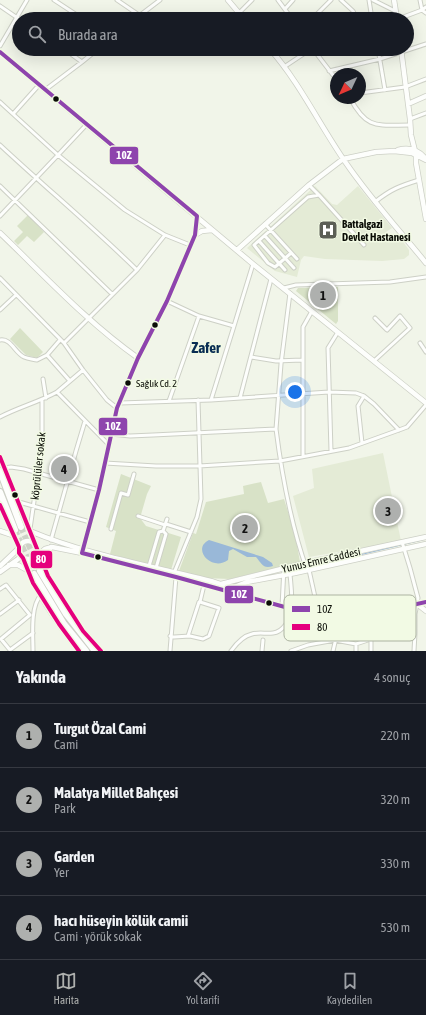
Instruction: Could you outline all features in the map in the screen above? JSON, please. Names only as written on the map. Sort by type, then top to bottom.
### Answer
[{"type":"highway","points":[[2,470],[16,531]]},
{"type":"highway","points":[[0,492],[16,531]]},
{"type":"highway","points":[[35,571],[42,593],[64,624],[86,651]]},
{"type":"highway","points":[[35,571],[56,598],[79,632],[95,651]]},
{"type":"main road","points":[[228,0],[238,12]]},
{"type":"main road","points":[[394,0],[395,10]]},
{"type":"main road","points":[[0,52],[253,264],[426,404]]},
{"type":"main road","points":[[275,56],[343,159],[375,202],[426,263]]},
{"type":"main road","points":[[402,56],[410,125],[416,152],[416,164],[426,219]]},
{"type":"main road","points":[[408,104],[426,96]]},
{"type":"main road","points":[[237,250],[309,185],[343,159],[376,152],[394,151],[416,152],[426,159]]},
{"type":"main road","points":[[82,551],[99,490],[118,406],[138,358],[167,301],[195,235],[197,216]]},
{"type":"main road","points":[[195,235],[212,230]]},
{"type":"main road","points":[[0,232],[89,319],[138,358]]},
{"type":"main road","points":[[0,457],[2,470],[39,554],[33,583],[42,593],[59,624],[79,651]]},
{"type":"main road","points":[[0,505],[16,531],[19,554],[35,571]]},
{"type":"main road","points":[[0,531],[16,531]]},
{"type":"main road","points":[[30,531],[82,551],[175,575],[222,583],[250,597]]},
{"type":"main road","name":"Yunus Emre Caddesi","points":[[222,583],[305,563],[426,537]]},
{"type":"main road","points":[[0,566],[19,548],[21,543],[28,541],[33,542],[36,546],[37,552],[30,559],[22,557],[0,572]]},
{"type":"main road","name":"Yunus Emre Caddesi","points":[[227,591],[247,582],[426,544]]},
{"type":"main road","points":[[35,571],[52,547]]},
{"type":"main road","points":[[39,554],[45,549],[52,547],[82,551],[149,566],[204,585],[282,606]]},
{"type":"main road","points":[[9,565],[18,565],[48,576],[84,631],[101,651]]},
{"type":"main road","points":[[218,589],[222,583]]},
{"type":"main road","points":[[417,604],[426,602]]},
{"type":"main road","points":[[417,604],[426,611]]},
{"type":"street","points":[[21,12],[27,0]]},
{"type":"street","points":[[54,0],[72,12]]},
{"type":"street","points":[[117,0],[134,12]]},
{"type":"street","points":[[144,12],[160,0]]},
{"type":"street","points":[[240,12],[252,0]]},
{"type":"street","points":[[278,0],[287,12]]},
{"type":"street","points":[[285,9],[293,0]]},
{"type":"street","points":[[319,12],[331,0]]},
{"type":"street","points":[[341,0],[354,12]]},
{"type":"street","points":[[369,0],[371,12]]},
{"type":"street","points":[[373,0],[395,10]]},
{"type":"street","points":[[420,0],[422,10],[426,13]]},
{"type":"street","points":[[0,6],[12,14]]},
{"type":"street","points":[[414,13],[426,7]]},
{"type":"street","points":[[0,46],[12,27]]},
{"type":"street","points":[[414,48],[426,45]]},
{"type":"street","points":[[74,56],[82,62]]},
{"type":"street","points":[[45,90],[89,56]]},
{"type":"street","points":[[284,67],[301,56]]},
{"type":"street","points":[[317,56],[329,71],[388,56]]},
{"type":"street","points":[[379,56],[385,90]]},
{"type":"street","points":[[366,92],[406,87],[426,79]]},
{"type":"street","points":[[13,114],[39,85]]},
{"type":"street","points":[[0,102],[58,155],[125,210],[165,235],[190,245]]},
{"type":"street","points":[[353,104],[368,122],[377,126],[410,125]]},
{"type":"street","points":[[410,119],[426,113]]},
{"type":"street","points":[[0,216],[37,179],[87,124]]},
{"type":"street","points":[[0,145],[106,239],[137,270]]},
{"type":"street","points":[[375,202],[400,186],[419,180]]},
{"type":"street","points":[[309,185],[364,246]]},
{"type":"street","points":[[0,186],[112,294]]},
{"type":"street","points":[[291,253],[275,267],[268,263],[254,245],[308,197],[319,195]]},
{"type":"street","points":[[265,224],[297,259]]},
{"type":"street","points":[[64,343],[137,270],[165,235]]},
{"type":"street","points":[[265,236],[294,268]]},
{"type":"street","points":[[259,241],[285,270]]},
{"type":"street","points":[[211,400],[253,264]]},
{"type":"street","points":[[284,288],[296,285],[390,282],[426,277]]},
{"type":"street","points":[[0,278],[64,343],[107,400],[118,406],[169,401],[303,395],[329,392],[356,393],[364,396],[399,430]]},
{"type":"street","points":[[240,398],[271,278]]},
{"type":"street","points":[[290,293],[277,396],[276,429],[280,461],[293,518],[314,595]]},
{"type":"street","points":[[0,310],[16,295]]},
{"type":"street","points":[[167,301],[199,316],[234,326]]},
{"type":"street","points":[[303,456],[303,327],[312,311]]},
{"type":"street","points":[[169,401],[199,316]]},
{"type":"street","points":[[374,361],[410,328],[400,316],[387,330],[375,318]]},
{"type":"street","points":[[331,451],[328,348],[338,332]]},
{"type":"street","points":[[0,340],[3,339],[8,341],[23,357],[37,360],[47,355],[60,340]]},
{"type":"street","points":[[420,343],[426,352]]},
{"type":"street","points":[[47,355],[70,381]]},
{"type":"street","points":[[251,356],[276,361],[302,360]]},
{"type":"street","points":[[0,417],[13,410],[42,400],[57,392],[83,370]]},
{"type":"street","points":[[42,379],[46,398]]},
{"type":"street","points":[[57,392],[109,445]]},
{"type":"street","points":[[360,394],[360,403]]},
{"type":"street","points":[[362,443],[358,406],[364,396]]},
{"type":"street","name":"köprülüler sokak","points":[[30,531],[42,446],[42,400]]},
{"type":"street","points":[[170,651],[170,636],[174,613],[175,575],[197,517],[201,498],[198,400]]},
{"type":"street","points":[[104,463],[156,466],[199,466],[280,461],[349,448],[399,430],[406,427],[426,404]]},
{"type":"street","points":[[51,540],[85,421]]},
{"type":"street","points":[[111,434],[130,436],[276,429]]},
{"type":"street","points":[[2,470],[11,467],[38,472],[99,490]]},
{"type":"street","points":[[111,529],[120,493],[128,495],[134,474]]},
{"type":"street","points":[[17,502],[90,522]]},
{"type":"street","points":[[138,516],[191,532]]},
{"type":"street","points":[[149,566],[159,532],[163,531],[167,519]]},
{"type":"street","points":[[156,568],[166,534],[163,531]]},
{"type":"street","points":[[402,542],[418,598],[416,609]]},
{"type":"street","points":[[282,606],[284,568]]},
{"type":"street","points":[[290,574],[291,595]]},
{"type":"street","points":[[0,589],[6,584],[30,615],[0,639],[10,650],[33,633]]},
{"type":"street","points":[[188,636],[204,585]]},
{"type":"street","points":[[34,651],[33,633],[35,605],[37,599],[42,593]]},
{"type":"street","points":[[0,614],[19,600]]},
{"type":"street","points":[[170,636],[188,636],[203,639],[209,636],[219,608],[200,601]]},
{"type":"street","points":[[230,651],[246,636],[262,632],[274,633],[284,626]]},
{"type":"street","points":[[262,640],[262,651]]},
{"type":"street","points":[[291,651],[308,645],[330,641]]},
{"type":"street","points":[[333,651],[336,641]]},
{"type":"street","points":[[341,641],[356,644],[366,641]]},
{"type":"street","points":[[371,651],[372,641]]},
{"type":"street","points":[[414,641],[414,651]]},
{"type":"street","points":[[356,644],[356,651]]},
{"type":"shaded area","name":"Battalgazi Devlet Hastanesi","points":[[315,186],[332,204],[337,205],[358,186],[392,228],[386,232],[392,239],[398,235],[409,250],[409,255],[404,259],[382,261],[325,259],[304,256],[301,260],[297,277],[275,271],[247,248]]},
{"type":"shaded area","points":[[28,215],[44,232],[34,242],[27,236],[18,245],[14,241],[23,232],[17,226]]},
{"type":"shaded area","points":[[338,287],[338,321],[336,324],[296,291],[298,288]]},
{"type":"shaded area","points":[[20,328],[43,352],[37,358],[26,355],[10,339]]},
{"type":"shaded area","points":[[383,453],[401,541],[309,557],[293,496],[314,488],[312,469]]},
{"type":"shaded area","points":[[121,474],[151,486],[140,518],[146,526],[181,537],[171,570],[110,554],[116,531],[106,527]]},
{"type":"shaded area","points":[[261,482],[268,503],[284,499],[295,534],[300,562],[230,579],[203,578],[179,571],[193,533],[196,534],[206,502],[244,494],[243,486]]},
{"type":"water","points":[[209,540],[263,557],[272,563],[273,566],[267,567],[261,564],[256,557],[247,557],[233,549],[229,551],[228,560],[222,563],[210,561],[206,558],[202,549],[204,544]]},
{"type":"waterway","points":[[313,566],[422,540]]},
{"type":"tunnel","points":[[21,527],[40,571]]},
{"type":"tunnel","points":[[15,530],[34,574]]},
{"type":"transit line","name":"10Z","points":[[0,52],[197,216],[195,235],[167,301],[138,358],[117,408],[99,490],[82,553],[284,607]]},
{"type":"transit line","name":"80","points":[[0,457],[48,576],[83,631],[101,651]]},
{"type":"transit line","name":"80","points":[[0,505],[19,547],[19,553],[23,558],[33,583],[59,624],[79,651]]},
{"type":"transit line","name":"10Z","points":[[416,604],[426,602]]},
{"type":"place","name":"Battalgazi Devlet Hastanesi","points":[[328,230]]},
{"type":"place","name":"Turgut Özal Cami","points":[[323,295]]},
{"type":"place","name":"Sağlık Cd. 2","points":[[128,383]]},
{"type":"place","name":"hacı hüseyin kölük camii","points":[[64,469]]},
{"type":"place","name":"Garden","points":[[388,511]]},
{"type":"place","name":"Malatya Millet Bahçesi","points":[[245,528]]},
{"type":"district","name":"Zafer","points":[[206,348]]}]
